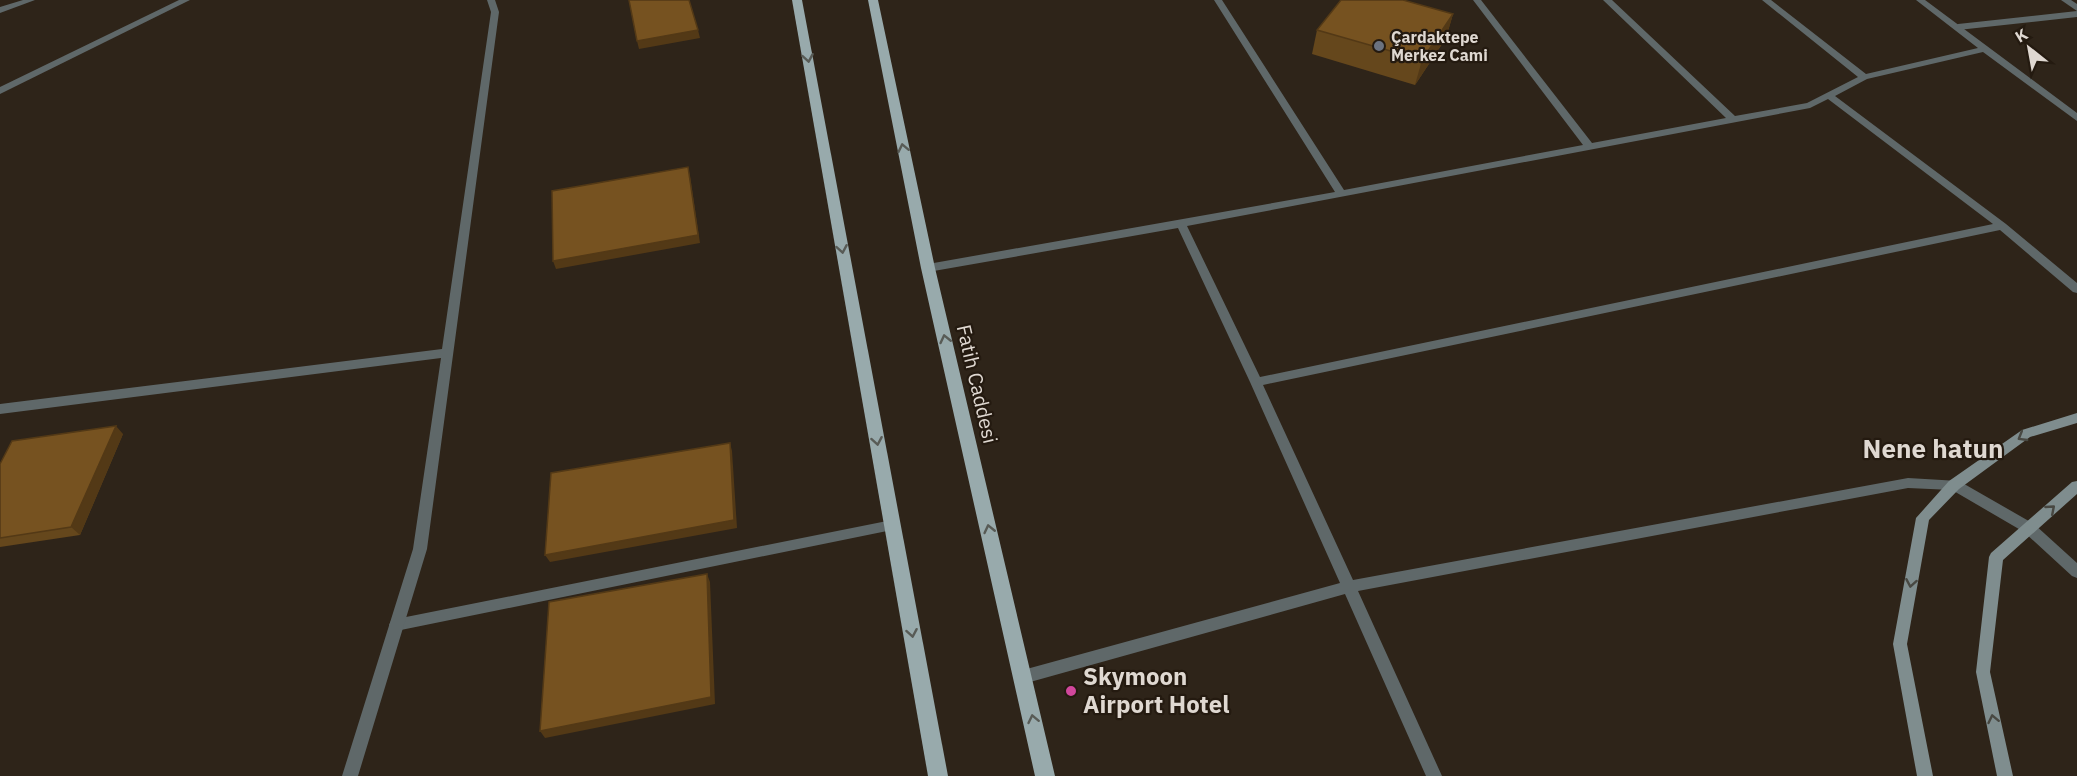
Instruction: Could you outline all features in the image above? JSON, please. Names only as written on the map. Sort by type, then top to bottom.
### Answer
[{"type":"main road","points":[[797,0],[938,776]]},
{"type":"main road","name":"Fatih Caddesi","points":[[873,0],[928,268],[1045,776]]},
{"type":"street","points":[[0,10],[31,0]]},
{"type":"street","points":[[0,91],[186,0]]},
{"type":"street","points":[[350,776],[420,549],[495,12],[491,0]]},
{"type":"street","points":[[1218,0],[1341,193]]},
{"type":"street","points":[[1477,0],[1590,147]]},
{"type":"street","points":[[1607,0],[1734,120]]},
{"type":"street","points":[[1766,0],[1864,77]]},
{"type":"street","points":[[1920,0],[2077,118]]},
{"type":"street","points":[[2065,0],[2077,8]]},
{"type":"street","points":[[1958,27],[2077,14]]},
{"type":"street","points":[[928,268],[1181,224],[1810,105],[1864,77],[1984,49]]},
{"type":"street","points":[[1829,96],[2002,226],[2077,289]]},
{"type":"street","points":[[1181,224],[1256,382],[1434,776]]},
{"type":"street","points":[[1256,382],[2002,226]]},
{"type":"street","points":[[0,409],[447,353]]},
{"type":"street","points":[[1925,776],[1900,644],[1923,518],[1954,485],[2026,434],[2077,418]]},
{"type":"street","points":[[1023,677],[1349,587],[1908,483],[1954,485],[2029,528],[2077,572]]},
{"type":"street","points":[[2005,776],[1983,672],[1996,556],[2077,486]]},
{"type":"street","points":[[396,625],[892,525]]},
{"type":"building","points":[[629,0],[689,0],[698,30],[637,41]]},
{"type":"building","points":[[1341,0],[1403,0],[1453,14],[1422,60],[1317,30]]},
{"type":"building","points":[[688,167],[698,235],[553,261],[552,191]]},
{"type":"building","points":[[116,426],[71,527],[0,538],[0,464],[12,441]]},
{"type":"building","points":[[730,443],[734,520],[545,555],[551,473]]},
{"type":"building","points":[[707,574],[711,697],[540,731],[549,602]]},
{"type":"place","name":"Çardaktepe Merkez Cami","points":[[1379,46]]},
{"type":"place","name":"Skymoon Airport Hotel","points":[[1071,691]]},
{"type":"district","name":"Nene hatun","points":[[1933,449]]}]
